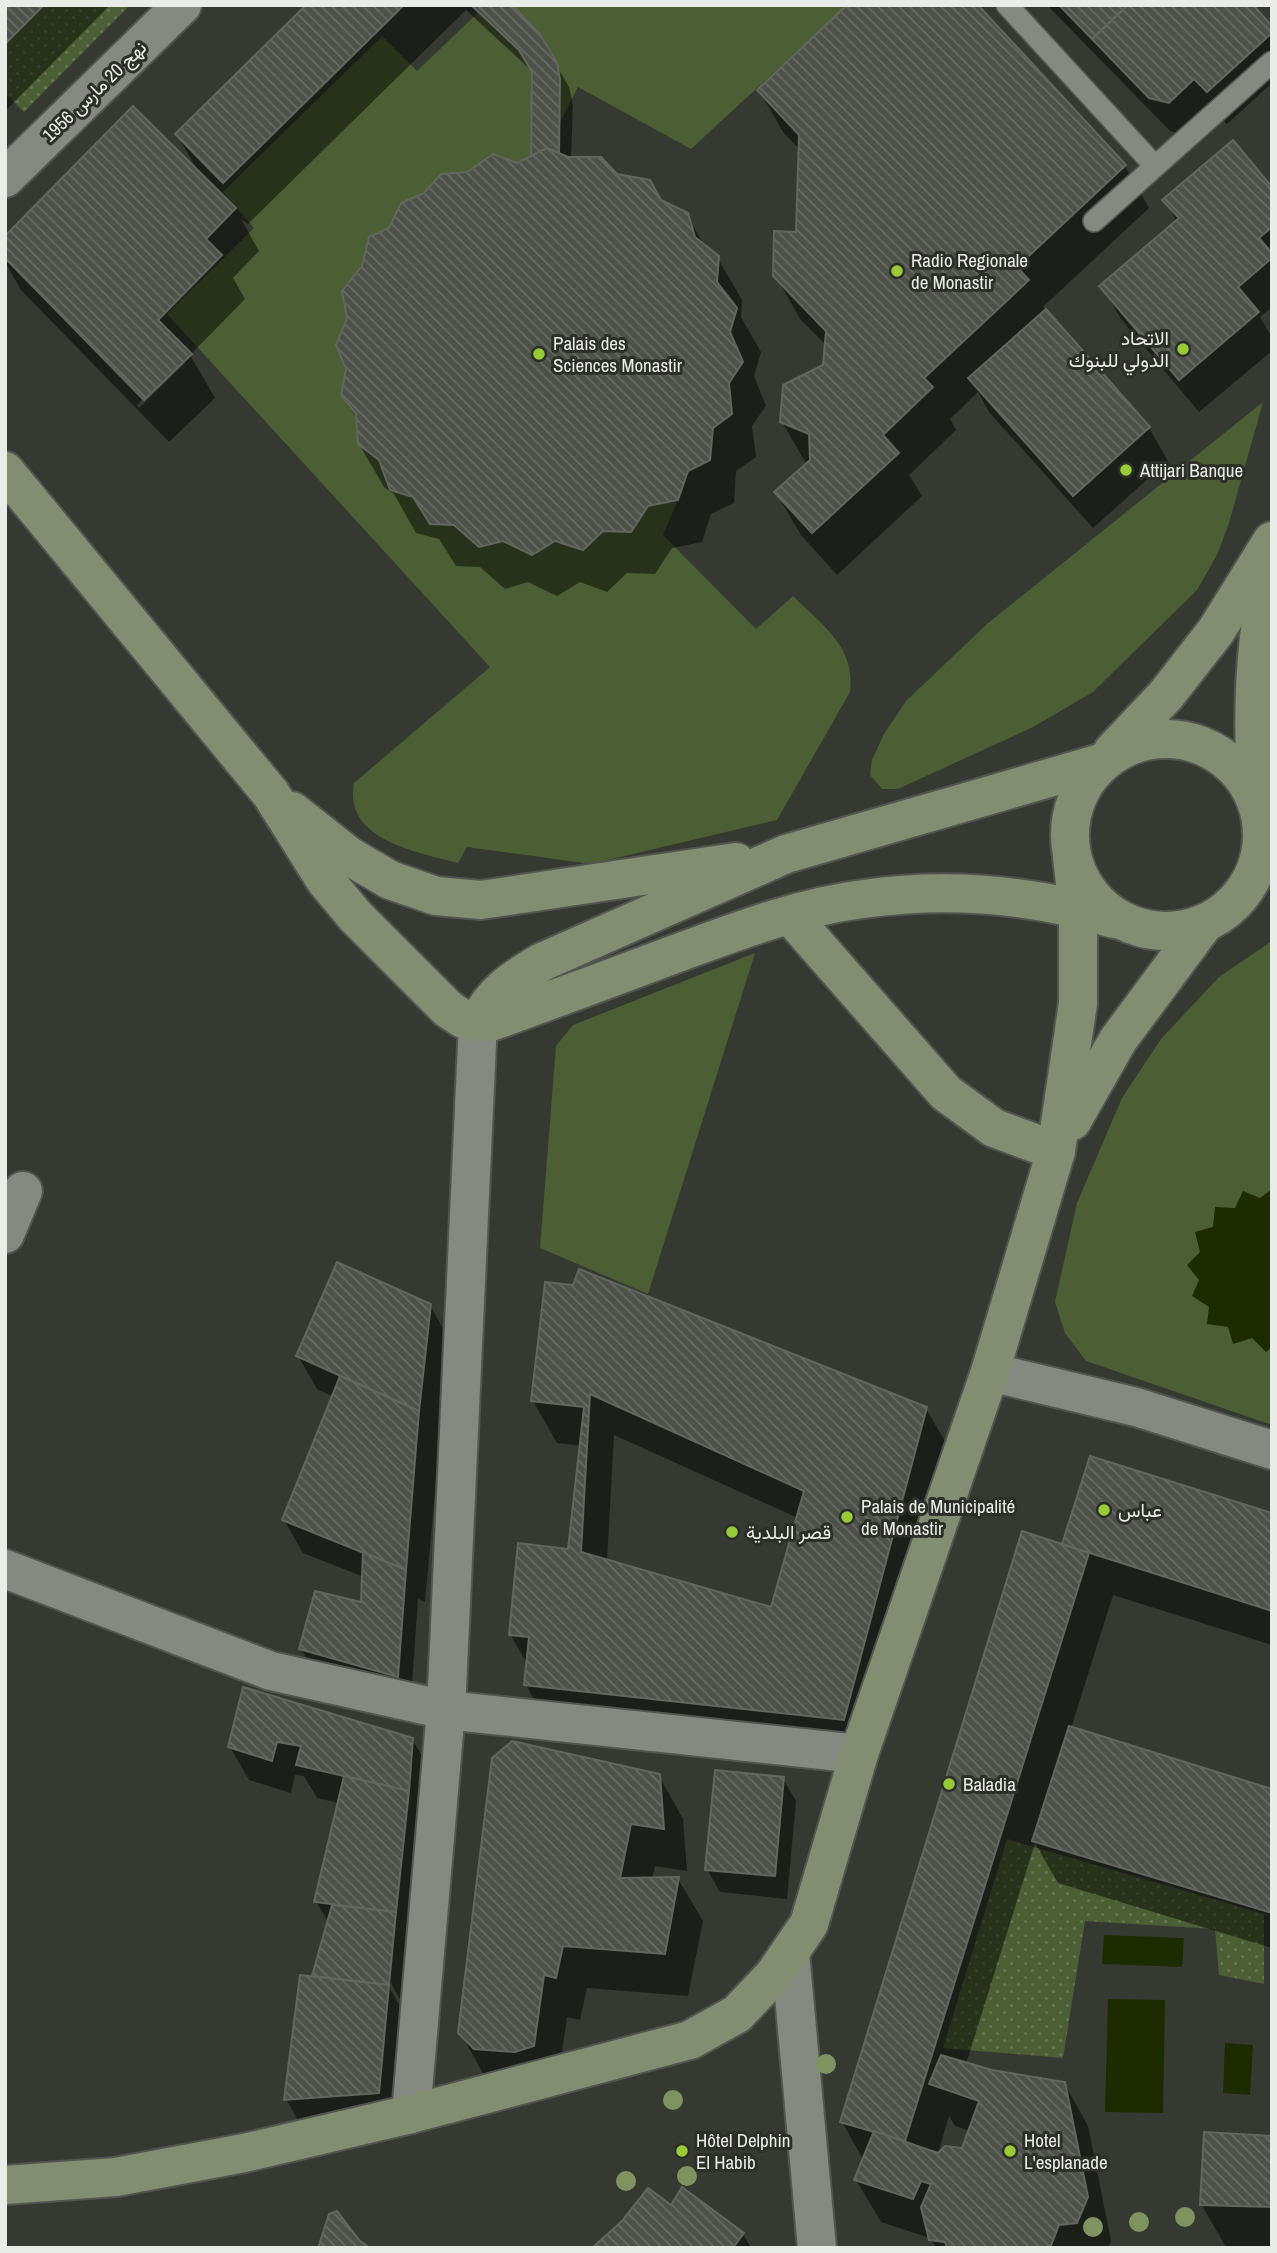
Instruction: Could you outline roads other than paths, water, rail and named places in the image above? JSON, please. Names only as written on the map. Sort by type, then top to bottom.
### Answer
[{"type":"main road","points":[[5,471],[271,794],[325,880],[356,917],[449,1009],[463,1018],[491,1022],[790,915],[861,899],[941,892],[1006,895],[1078,908],[1158,932],[1215,917],[1272,894]]},
{"type":"main road","points":[[5,2185],[116,2178],[244,2153],[411,2114],[690,2040],[737,2014],[774,1975],[809,1924],[859,1754],[990,1372],[1056,1151],[1078,1003],[1078,908],[1069,832],[1073,807],[1085,782],[1166,695],[1216,631],[1272,541]]},
{"type":"main road","points":[[1056,1151],[1118,1040],[1215,917],[1247,888],[1259,861],[1262,832],[1256,666],[1272,564]]},
{"type":"main road","points":[[478,1022],[488,1000],[507,982],[542,962],[786,854],[1105,760],[1129,745],[1174,738],[1197,743],[1218,753],[1242,774],[1261,778]]},
{"type":"main road","points":[[271,794],[349,856],[390,880],[436,896],[481,900],[786,854]]},
{"type":"main road","points":[[1072,858],[1080,881],[1095,902],[1114,919]]},
{"type":"main road","points":[[790,915],[946,1093],[994,1128],[1056,1151]]},
{"type":"street","name":"نهج 20 مارس 1956","points":[[5,178],[182,5]]},
{"type":"street","points":[[411,2114],[446,1710],[478,1022]]},
{"type":"street","points":[[5,1234],[23,1191]]},
{"type":"street","points":[[990,1372],[1136,1407],[1272,1450]]},
{"type":"street","points":[[5,1569],[271,1671],[446,1710],[859,1754]]},
{"type":"street","points":[[790,1952],[817,2248]]},
{"type":"lane","points":[[1007,5],[1154,165]]},
{"type":"lane","points":[[1094,220],[1272,62]]},
{"type":"place","name":"Radio Regionale de Monastir","points":[[897,271]]},
{"type":"place","name":"الاتحاد الدولي للبنوك","points":[[1183,349]]},
{"type":"place","name":"Palais des Sciences Monastir","points":[[539,354]]},
{"type":"place","name":"Attijari Banque","points":[[1126,470]]},
{"type":"place","name":"عباس","points":[[1104,1510]]},
{"type":"place","name":"Palais de Municipalité de Monastir","points":[[847,1517]]},
{"type":"place","name":"قصر البلدية","points":[[732,1532]]},
{"type":"place","name":"Baladia","points":[[949,1784]]},
{"type":"place","name":"Hôtel Delphin El Habib","points":[[682,2151]]},
{"type":"place","name":"Hotel L'esplanade","points":[[1010,2151]]}]
